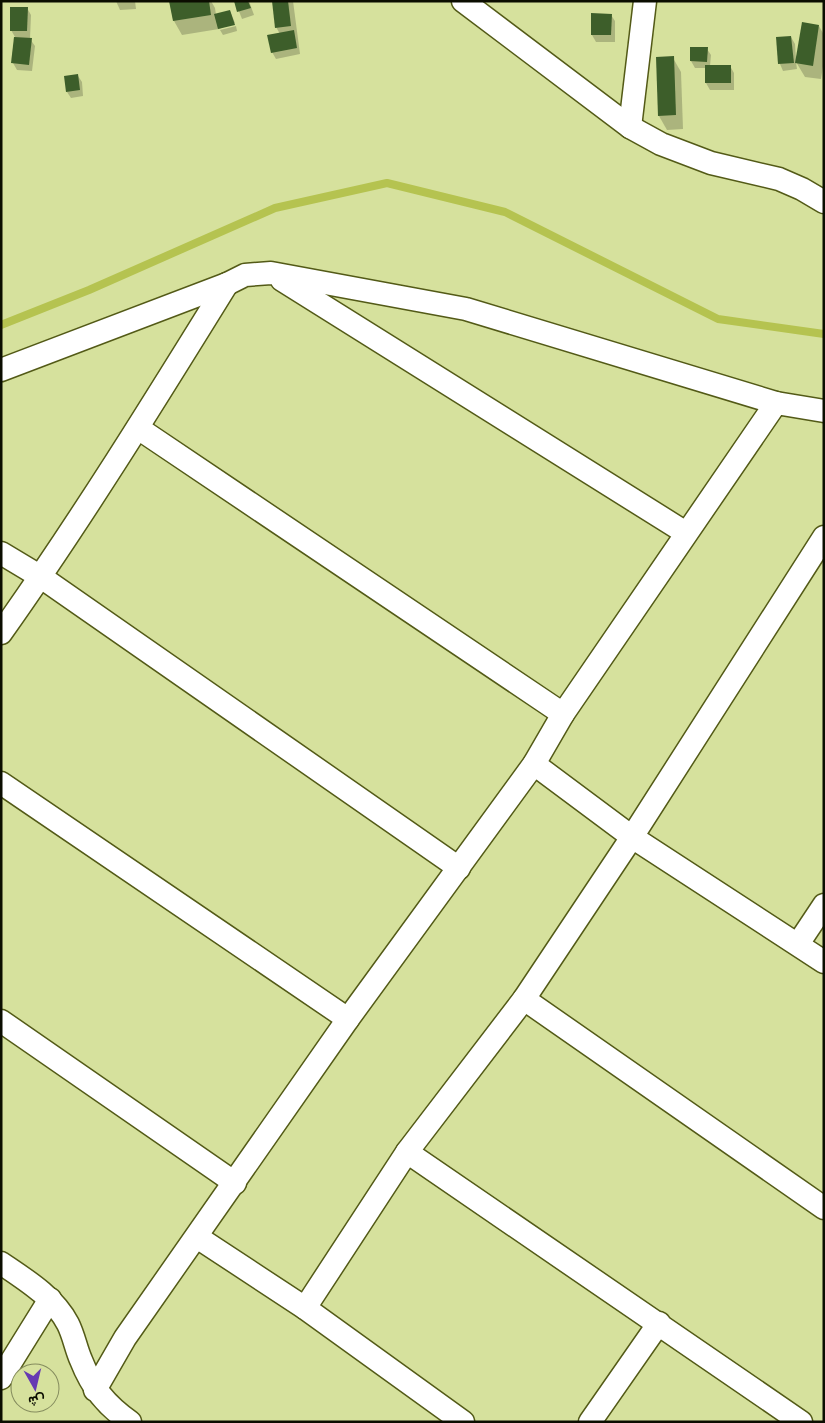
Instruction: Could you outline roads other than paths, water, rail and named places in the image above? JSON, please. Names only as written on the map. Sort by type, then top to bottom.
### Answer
[{"type":"street","points":[[463,1],[630,127],[661,144],[711,163],[778,179],[802,189],[824,202]]},
{"type":"street","points":[[630,127],[645,1]]},
{"type":"street","points":[[271,273],[686,533]]},
{"type":"street","points":[[1,370],[227,284],[245,275],[271,273],[466,309],[776,403],[824,411]]},
{"type":"street","points":[[1,633],[41,577],[138,428],[227,284]]},
{"type":"street","points":[[95,1390],[125,1338],[348,1020],[534,764],[563,714],[776,403]]},
{"type":"street","points":[[138,428],[563,714]]},
{"type":"street","points":[[305,1308],[407,1152],[524,1000],[632,837],[824,537]]},
{"type":"street","points":[[1,553],[41,577],[459,868]]},
{"type":"street","points":[[534,764],[632,837],[824,962]]},
{"type":"street","points":[[1,783],[348,1020]]},
{"type":"street","points":[[798,944],[824,905]]},
{"type":"street","points":[[524,1000],[824,1208]]},
{"type":"street","points":[[1,1021],[235,1182]]},
{"type":"street","points":[[407,1152],[801,1422]]},
{"type":"street","points":[[197,1237],[305,1308],[463,1422]]},
{"type":"street","points":[[1,1263],[50,1299],[68,1324],[81,1361],[95,1390],[130,1422]]},
{"type":"street","points":[[1,1378],[50,1299]]},
{"type":"street","points":[[590,1422],[659,1324]]},
{"type":"waterway","points":[[1,325],[89,290],[275,208],[387,183],[505,212],[718,319],[824,334]]}]
